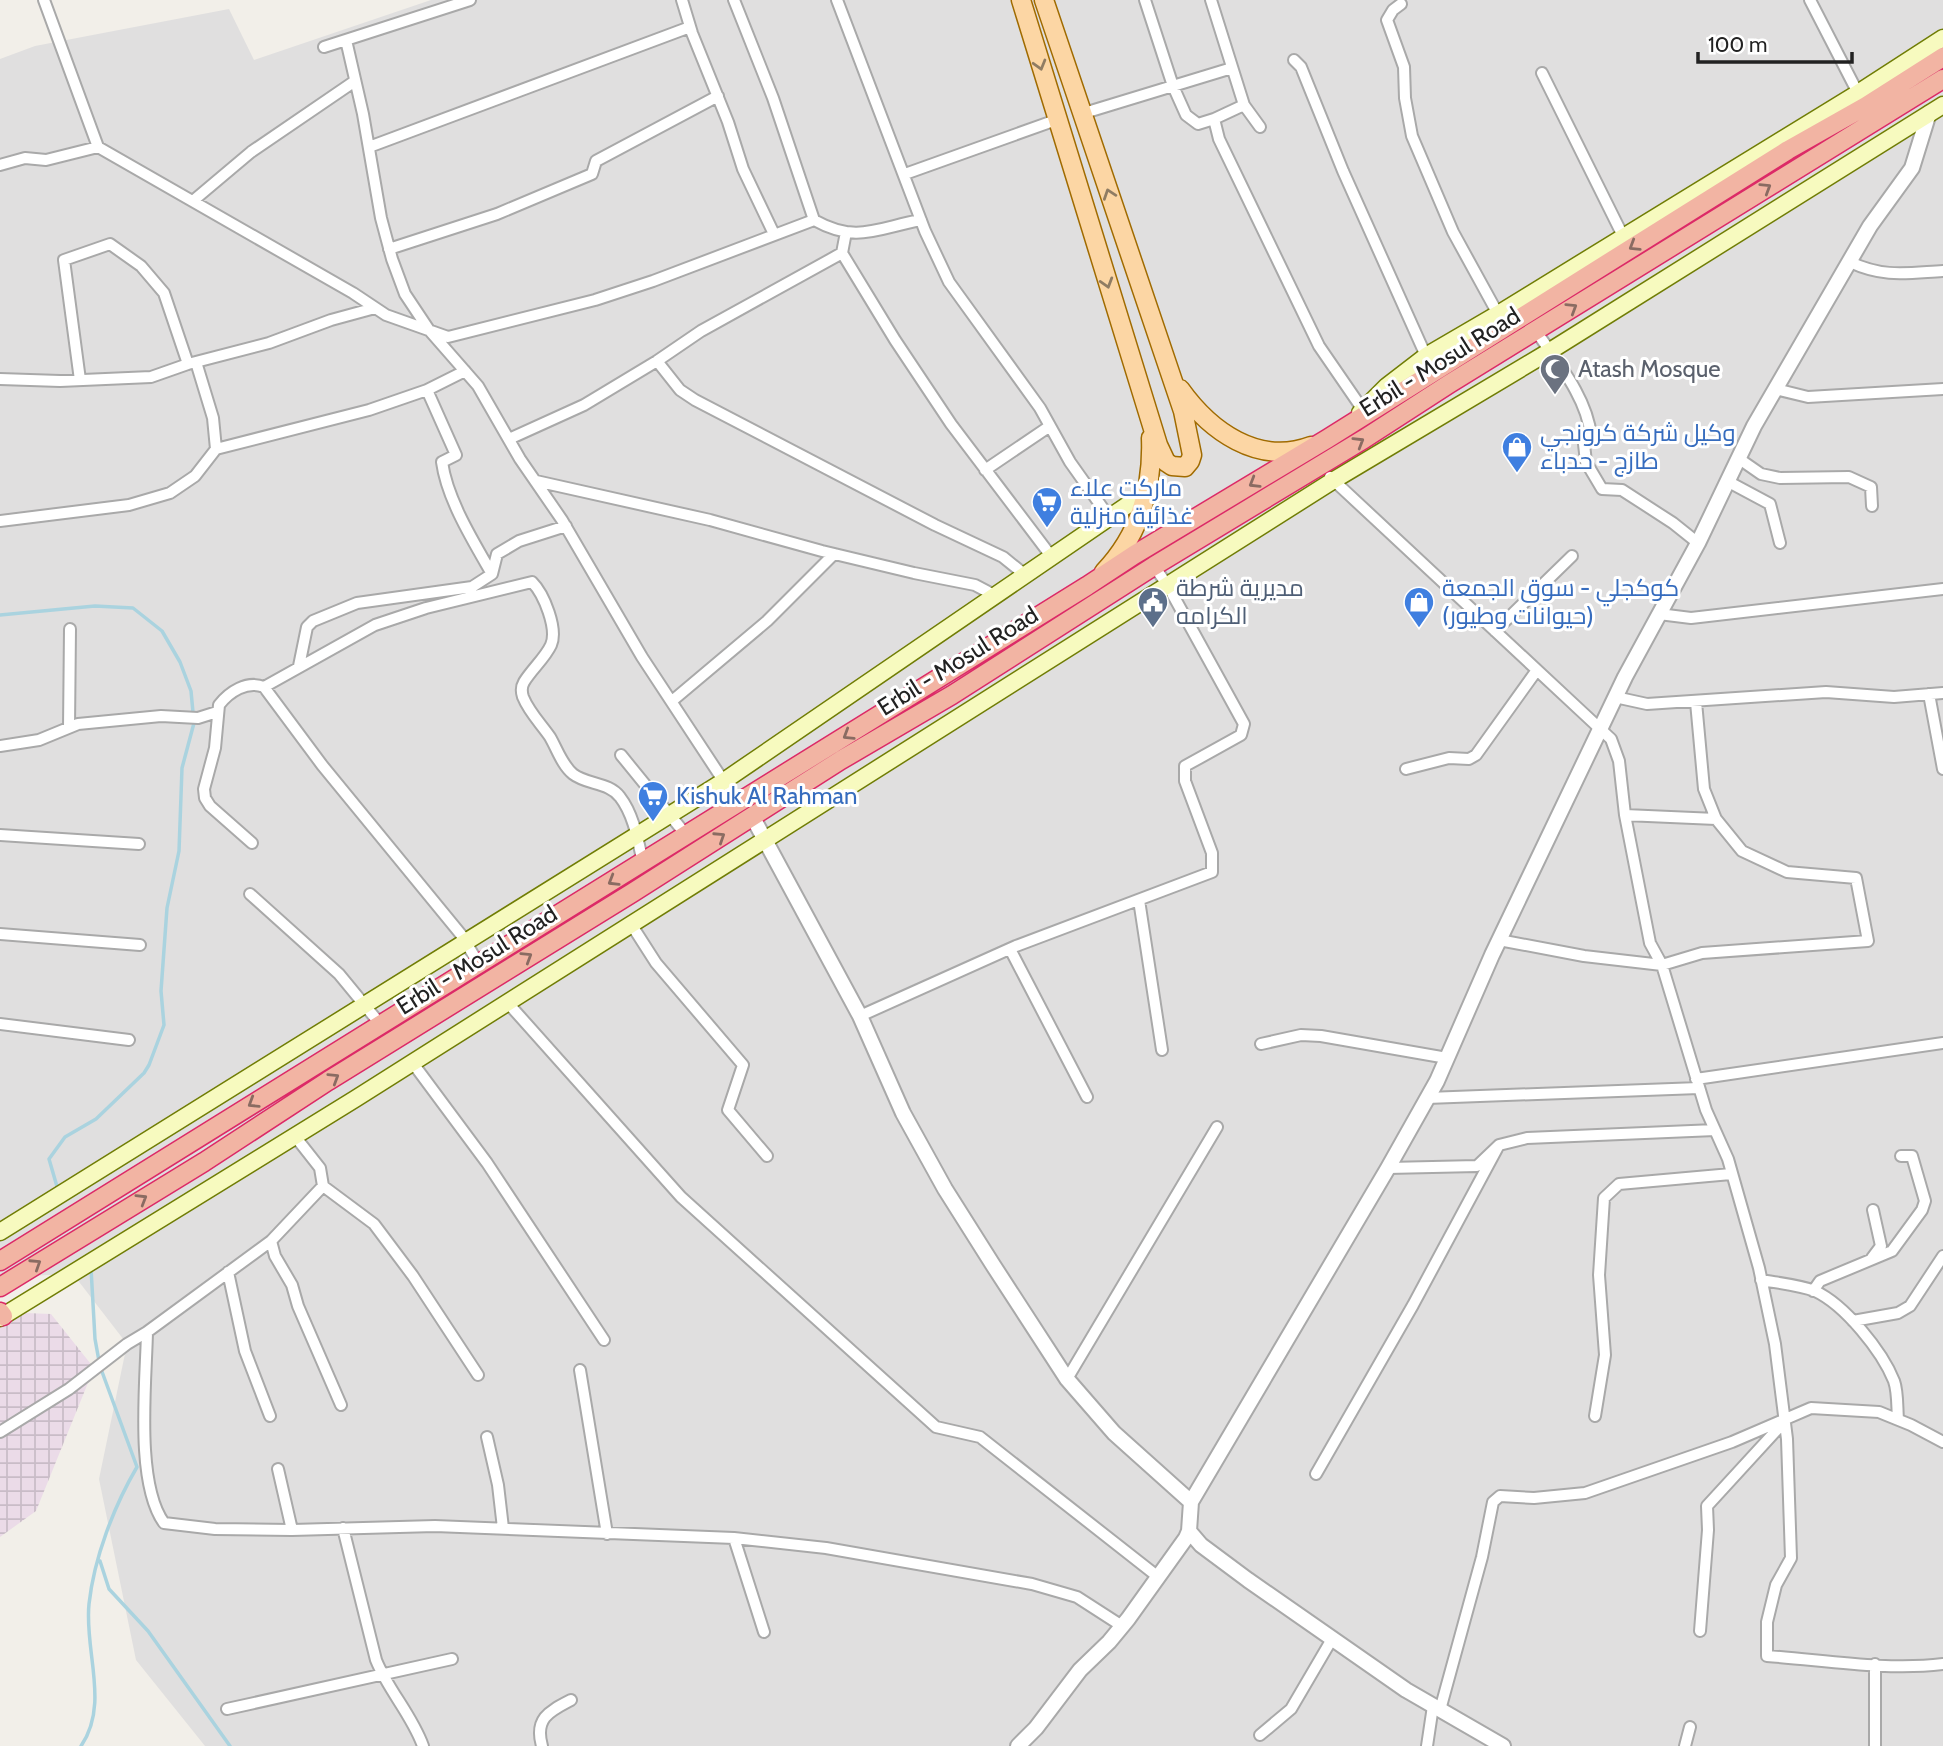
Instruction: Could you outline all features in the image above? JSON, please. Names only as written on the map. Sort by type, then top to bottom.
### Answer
[{"type":"highway","name":"Erbil - Mosul Road","points":[[0,1261],[687,836],[1134,555],[1327,439],[1788,150],[1862,100],[1943,57]]},
{"type":"highway","name":"Erbil - Mosul Road","points":[[0,1287],[204,1163],[328,1082],[841,760],[952,695],[1154,566],[1364,439],[1943,79]]},
{"type":"highway","points":[[1788,150],[1802,166]]},
{"type":"main road","points":[[1021,0],[1147,414],[1166,462],[1172,467],[1185,467],[1190,461],[1192,447],[1171,374],[1044,0]]},
{"type":"main road","points":[[1349,425],[1387,387],[1426,356],[1623,236],[1862,100],[1943,38]]},
{"type":"main road","points":[[1,1316],[412,1062],[1334,480],[1550,351],[1936,109]]},
{"type":"main road","points":[[1171,374],[1187,399],[1200,412],[1246,446],[1258,450],[1287,452],[1327,439]]},
{"type":"main road","points":[[1087,586],[1111,564],[1126,544],[1139,519],[1148,491],[1151,448],[1147,414]]},
{"type":"main road","points":[[0,1232],[724,781],[1148,491]]},
{"type":"street","points":[[44,0],[97,146],[194,200],[386,315],[448,337],[595,300],[814,220],[846,233],[866,234],[922,220]]},
{"type":"street","points":[[324,47],[470,0]]},
{"type":"street","points":[[682,0],[743,169],[774,234]]},
{"type":"street","points":[[734,0],[773,99],[814,220]]},
{"type":"street","points":[[837,0],[922,220],[949,282],[1033,399],[1070,462],[1109,517]]},
{"type":"street","points":[[1145,0],[1173,86],[1186,116],[1198,124],[1244,105]]},
{"type":"street","points":[[1211,0],[1244,105],[1259,127]]},
{"type":"street","points":[[1810,0],[1862,100]]},
{"type":"street","points":[[1401,4],[1387,20],[1404,67],[1405,98],[1412,136],[1453,232],[1498,314]]},
{"type":"street","points":[[369,147],[690,27]]},
{"type":"street","points":[[346,40],[389,249],[405,294],[429,330],[478,386],[566,526],[642,657],[738,803]]},
{"type":"street","points":[[1294,60],[1301,67],[1343,171],[1426,356]]},
{"type":"street","points":[[1081,114],[1232,68]]},
{"type":"street","points":[[1542,73],[1623,236]]},
{"type":"street","points":[[194,200],[251,152],[355,81]]},
{"type":"street","points":[[389,249],[497,214],[592,174],[596,161],[718,96]]},
{"type":"street","points":[[1018,1746],[1036,1728],[1080,1670],[1122,1626],[1189,1531],[1191,1502],[1427,1098],[1615,697],[1698,543],[1754,426],[1870,226],[1912,169],[1936,109]]},
{"type":"street","points":[[1214,119],[1219,139],[1319,346],[1363,411]]},
{"type":"street","points":[[905,174],[1056,120]]},
{"type":"street","points":[[0,165],[25,158],[46,160],[97,146]]},
{"type":"street","points":[[846,233],[842,253],[895,340],[985,470],[1051,556]]},
{"type":"street","points":[[80,380],[64,260],[110,244],[141,266],[164,293],[213,418],[216,449]]},
{"type":"street","points":[[509,439],[584,405],[657,362],[701,331],[842,253]]},
{"type":"street","points":[[1850,262],[1869,271],[1888,274],[1943,271]]},
{"type":"street","points":[[0,379],[151,377],[192,363],[269,343],[375,307]]},
{"type":"street","points":[[1536,331],[1567,376],[1590,423],[1591,436],[1584,444],[1586,462],[1602,489],[1622,490],[1673,523],[1698,543]]},
{"type":"street","points":[[657,362],[680,390],[695,400],[935,525],[1003,557],[1024,574]]},
{"type":"street","points":[[0,521],[128,505],[170,493],[195,476],[216,449],[369,410],[427,390],[465,371]]},
{"type":"street","points":[[1775,389],[1808,397],[1943,389]]},
{"type":"street","points":[[427,390],[456,455],[442,462],[444,478],[492,574]]},
{"type":"street","points":[[985,470],[1050,426]]},
{"type":"street","points":[[1738,458],[1761,474],[1780,478],[1849,477],[1871,486],[1872,506]]},
{"type":"street","points":[[1317,466],[1611,739],[1619,761],[1625,815],[1650,943],[1662,964],[1698,1083],[1731,1174],[1761,1280],[1775,1344],[1785,1420],[1791,1558],[1776,1585],[1767,1622],[1767,1656],[1875,1664],[1943,1664]]},
{"type":"street","points":[[536,481],[710,520],[834,554],[975,585],[994,595]]},
{"type":"street","points":[[1727,481],[1770,504],[1780,543]]},
{"type":"street","points":[[299,666],[306,627],[313,621],[357,603],[472,587],[492,574],[497,554],[519,541],[566,526]]},
{"type":"street","points":[[672,701],[767,621],[834,554]]},
{"type":"street","points":[[1495,631],[1572,556]]},
{"type":"street","points":[[860,1016],[1010,949],[1213,873],[1212,853],[1185,781],[1185,766],[1241,735],[1244,723],[1168,586],[1154,566]]},
{"type":"street","points":[[264,687],[375,625],[426,608],[532,582],[547,604],[553,637],[551,645],[524,682],[522,695],[565,767],[574,775],[616,792],[622,798],[637,835],[643,863]]},
{"type":"street","points":[[1659,614],[1691,618],[1943,589]]},
{"type":"street","points":[[69,727],[70,629]]},
{"type":"street","points":[[1406,769],[1448,758],[1469,759],[1476,755],[1537,670]]},
{"type":"street","points":[[252,843],[210,806],[204,789],[215,748],[217,712],[224,699],[235,691],[246,685],[258,684],[264,687],[322,765],[466,942],[478,963]]},
{"type":"street","points":[[1615,697],[1647,704],[1826,692],[1894,697],[1943,693]]},
{"type":"street","points":[[1929,694],[1943,769]]},
{"type":"street","points":[[1499,940],[1584,956],[1662,964],[1702,953],[1868,941],[1856,878],[1787,872],[1742,851],[1716,819],[1704,789],[1696,702]]},
{"type":"street","points":[[0,747],[39,740],[78,724],[161,716],[198,718],[217,712]]},
{"type":"street","points":[[621,755],[687,836]]},
{"type":"street","points":[[1625,815],[1716,819]]},
{"type":"street","points":[[752,816],[860,1016],[903,1113],[945,1189],[1067,1379],[1114,1433],[1191,1502]]},
{"type":"street","points":[[0,835],[139,844]]},
{"type":"street","points":[[250,894],[339,974],[381,1025]]},
{"type":"street","points":[[1139,900],[1163,1050]]},
{"type":"street","points":[[631,924],[656,963],[743,1066],[728,1110],[767,1156]]},
{"type":"street","points":[[0,934],[140,945]]},
{"type":"street","points":[[1010,949],[1087,1097]]},
{"type":"street","points":[[507,1002],[681,1196],[936,1427],[980,1437],[1157,1576]]},
{"type":"street","points":[[0,1024],[129,1040]]},
{"type":"street","points":[[1261,1044],[1301,1035],[1321,1036],[1447,1058]]},
{"type":"street","points":[[1427,1098],[1698,1083],[1943,1044]]},
{"type":"street","points":[[412,1062],[486,1163],[604,1340]]},
{"type":"street","points":[[1067,1379],[1217,1127]]},
{"type":"street","points":[[1388,1168],[1477,1166],[1499,1145],[1527,1138],[1715,1130]]},
{"type":"street","points":[[294,1135],[320,1168],[323,1186],[374,1224],[413,1276],[478,1375]]},
{"type":"street","points":[[1315,1474],[1413,1305],[1499,1145]]},
{"type":"street","points":[[1814,1290],[1821,1280],[1892,1251],[1922,1210],[1925,1201],[1912,1156],[1902,1156]]},
{"type":"street","points":[[1595,1416],[1605,1355],[1599,1275],[1604,1198],[1619,1184],[1731,1174]]},
{"type":"street","points":[[0,1432],[69,1389],[271,1241],[323,1186]]},
{"type":"street","points":[[1872,1258],[1881,1247],[1873,1210]]},
{"type":"street","points":[[271,1241],[275,1256],[292,1285],[298,1306],[341,1405]]},
{"type":"street","points":[[1853,1321],[1898,1313],[1910,1306],[1943,1256]]},
{"type":"street","points":[[228,1272],[245,1350],[270,1416]]},
{"type":"street","points":[[1761,1280],[1814,1290],[1833,1301],[1853,1321],[1880,1356],[1895,1382],[1898,1419]]},
{"type":"street","points":[[147,1332],[147,1478],[156,1511],[164,1523],[215,1529],[435,1526],[734,1538],[826,1548],[1032,1584],[1077,1597],[1122,1626]]},
{"type":"street","points":[[580,1370],[607,1534]]},
{"type":"street","points":[[1427,1746],[1482,1557],[1493,1502],[1500,1496],[1534,1498],[1585,1493],[1732,1442],[1811,1408],[1879,1412],[1943,1442]]},
{"type":"street","points":[[1700,1631],[1708,1530],[1707,1506],[1785,1420]]},
{"type":"street","points":[[487,1437],[498,1485],[503,1528]]},
{"type":"street","points":[[278,1469],[292,1530]]},
{"type":"street","points":[[343,1528],[376,1660],[423,1746]]},
{"type":"street","points":[[1189,1531],[1201,1545],[1220,1559],[1406,1690],[1503,1746]]},
{"type":"street","points":[[734,1538],[764,1632]]},
{"type":"street","points":[[1260,1735],[1291,1709],[1332,1639]]},
{"type":"street","points":[[227,1709],[452,1658]]},
{"type":"street","points":[[1875,1664],[1875,1746]]},
{"type":"street","points":[[542,1746],[540,1726],[546,1714],[571,1700]]},
{"type":"street","points":[[1685,1746],[1690,1727]]},
{"type":"shaded area","points":[[431,0],[1943,0],[1943,1746],[205,1746],[136,1660],[99,1479],[127,1344],[73,1274],[0,1277],[0,59],[35,46],[229,9],[254,60]]},
{"type":"shaded area","points":[[0,1312],[51,1314],[94,1368],[36,1511],[0,1537]]},
{"type":"waterway","points":[[0,615],[95,606],[133,608],[162,631],[180,662],[191,691],[194,723],[182,768],[179,851],[167,908],[161,991],[164,1025],[144,1073],[96,1119],[65,1137],[49,1159],[58,1190]]},
{"type":"waterway","points":[[91,1268],[99,1361]]},
{"type":"waterway","points":[[81,1746],[94,1713],[94,1677],[88,1622],[95,1569],[120,1498],[137,1467],[101,1369]]},
{"type":"waterway","points":[[100,1561],[109,1589],[148,1631],[230,1746]]},
{"type":"place","name":"Atash Mosque","points":[[1555,396]]},
{"type":"place","name":"وكيل شركة كرونجي طازج - حدباء","points":[[1517,474]]},
{"type":"place","name":"ماركت علاء غذائية منزلية","points":[[1047,529]]},
{"type":"place","name":"مديرية شرطة الكرامه","points":[[1153,629]]},
{"type":"place","name":"كوكجلي - سوق الجمعة (حيوانات وطيور)","points":[[1419,629]]},
{"type":"place","name":"Kishuk Al Rahman","points":[[653,823]]}]
